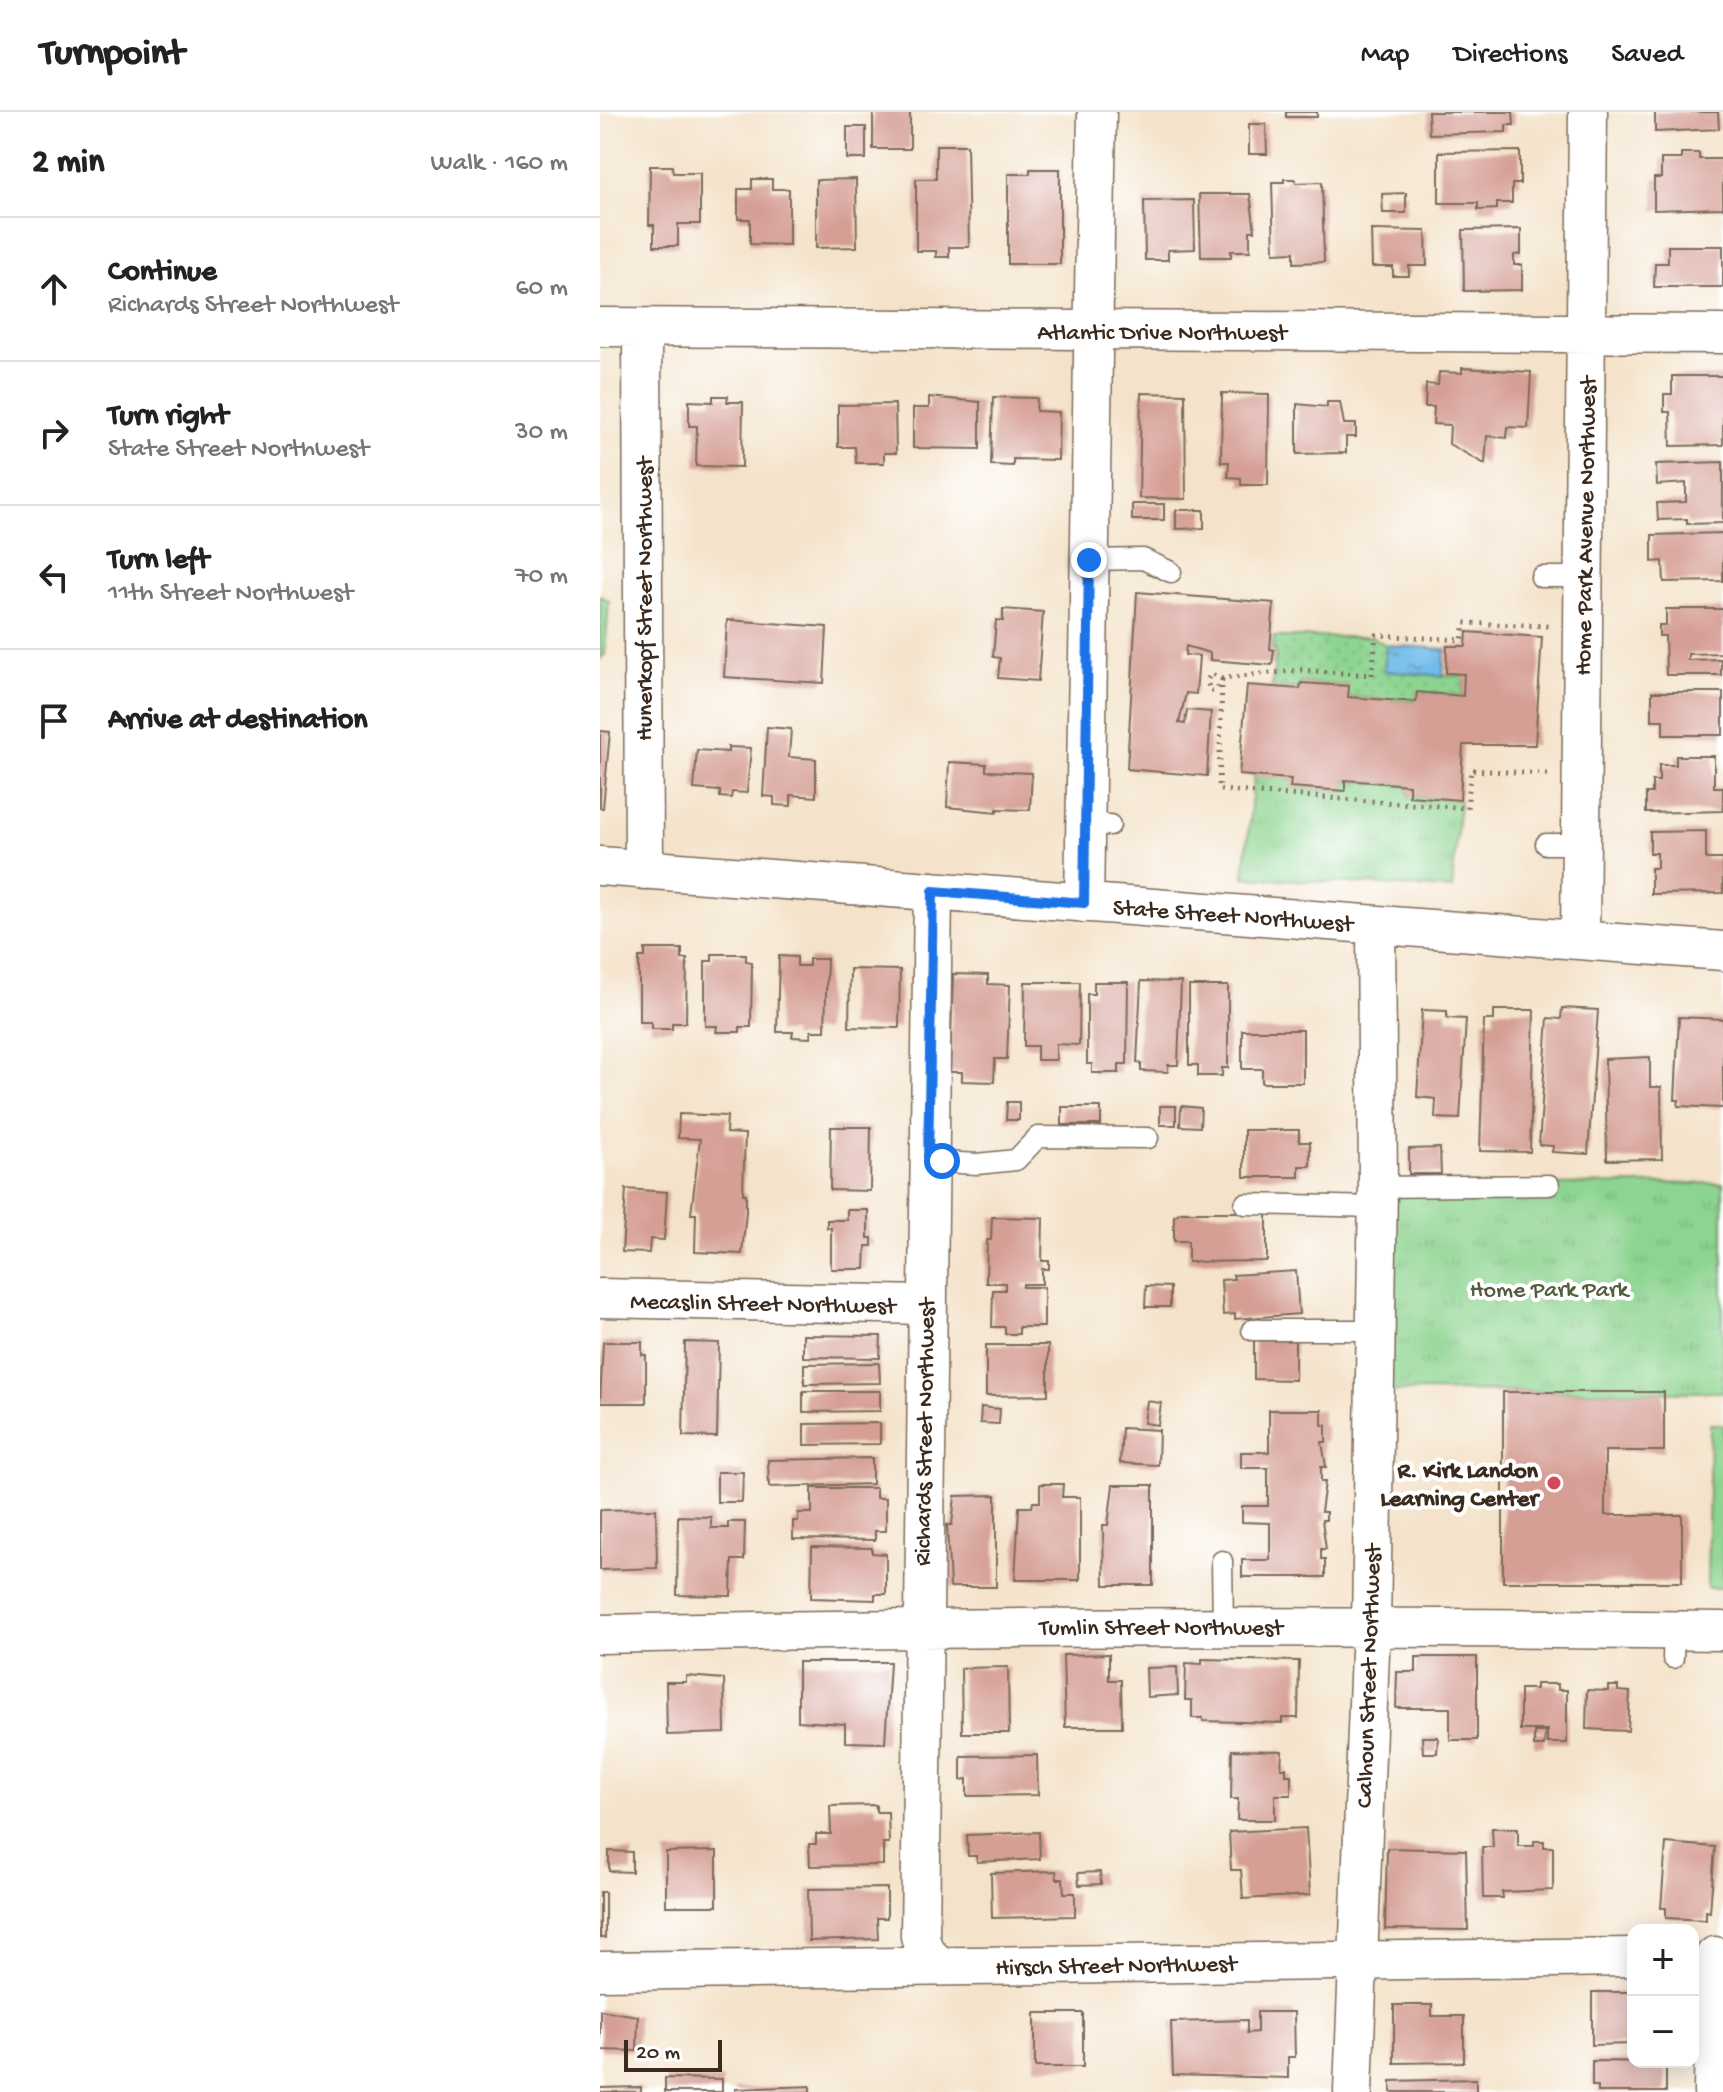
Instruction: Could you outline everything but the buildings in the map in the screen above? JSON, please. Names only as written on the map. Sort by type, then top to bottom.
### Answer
[{"type":"street","points":[[1084,903],[1098,825],[1089,560],[1097,112]]},
{"type":"street","name":"Home Park Avenue Northwest","points":[[1580,940],[1563,844],[1583,577],[1588,112]]},
{"type":"street","name":"Atlantic Drive Northwest","points":[[600,327],[1723,334]]},
{"type":"street","name":"Hunerkopf Street Northwest","points":[[642,328],[644,870]]},
{"type":"street","name":"State Street Northwest","points":[[600,866],[1723,951]]},
{"type":"street","name":"Richards Street Northwest","points":[[933,891],[925,1305],[920,1936],[924,1951],[939,1966]]},
{"type":"street","name":"Calhoun Street Northwest","points":[[1353,2092],[1371,1626],[1378,1197],[1376,925]]},
{"type":"street","name":"Mecaslin Street Northwest","points":[[600,1298],[925,1305]]},
{"type":"street","name":"Tumlin Street Northwest","points":[[600,1634],[921,1627],[1371,1626],[1674,1644],[1723,1631]]},
{"type":"street","points":[[1710,1956],[1713,2092]]},
{"type":"street","name":"Hirsch Street Northwest","points":[[600,1971],[1627,1957]]},
{"type":"lane","points":[[1089,560],[1143,559],[1171,572]]},
{"type":"lane","points":[[1541,577],[1583,577]]},
{"type":"lane","points":[[928,1161],[977,1164],[1016,1160],[1038,1137],[1148,1138]]},
{"type":"lane","points":[[1245,1204],[1549,1185]]},
{"type":"lane","points":[[1252,1330],[1376,1330]]},
{"type":"lane","points":[[1222,1561],[1223,1626]]},
{"type":"path","points":[[1552,774],[1471,770],[1467,808],[1219,790],[1222,680],[1220,688],[1210,691],[1207,680],[1211,674],[1222,678],[1301,670],[1372,675],[1376,635],[1462,640],[1465,623],[1554,626]]},
{"type":"green space","points":[[600,595],[609,601],[605,654],[600,659]]},
{"type":"green space","points":[[1274,637],[1372,637],[1386,645],[1385,671],[1464,676],[1463,696],[1418,692],[1416,702],[1348,697],[1348,686],[1301,683],[1300,689],[1272,687],[1276,650],[1272,648]]},
{"type":"green space","points":[[1254,775],[1291,779],[1291,787],[1344,791],[1345,780],[1409,785],[1409,796],[1460,800],[1452,889],[1244,877]]},
{"type":"green space","name":"Home Park Park","points":[[1723,1183],[1723,1392],[1375,1391],[1378,1187]]},
{"type":"green space","points":[[1710,1424],[1723,1424],[1723,1588],[1707,1588]]},
{"type":"water","points":[[1386,645],[1445,649],[1443,676],[1384,671]]},
{"type":"place","name":"R. Kirk Landon Learning Center","points":[[1554,1483]]},
{"type":"route","points":[[942,1161],[928,1161],[933,891],[1084,903],[1089,560]]}]
